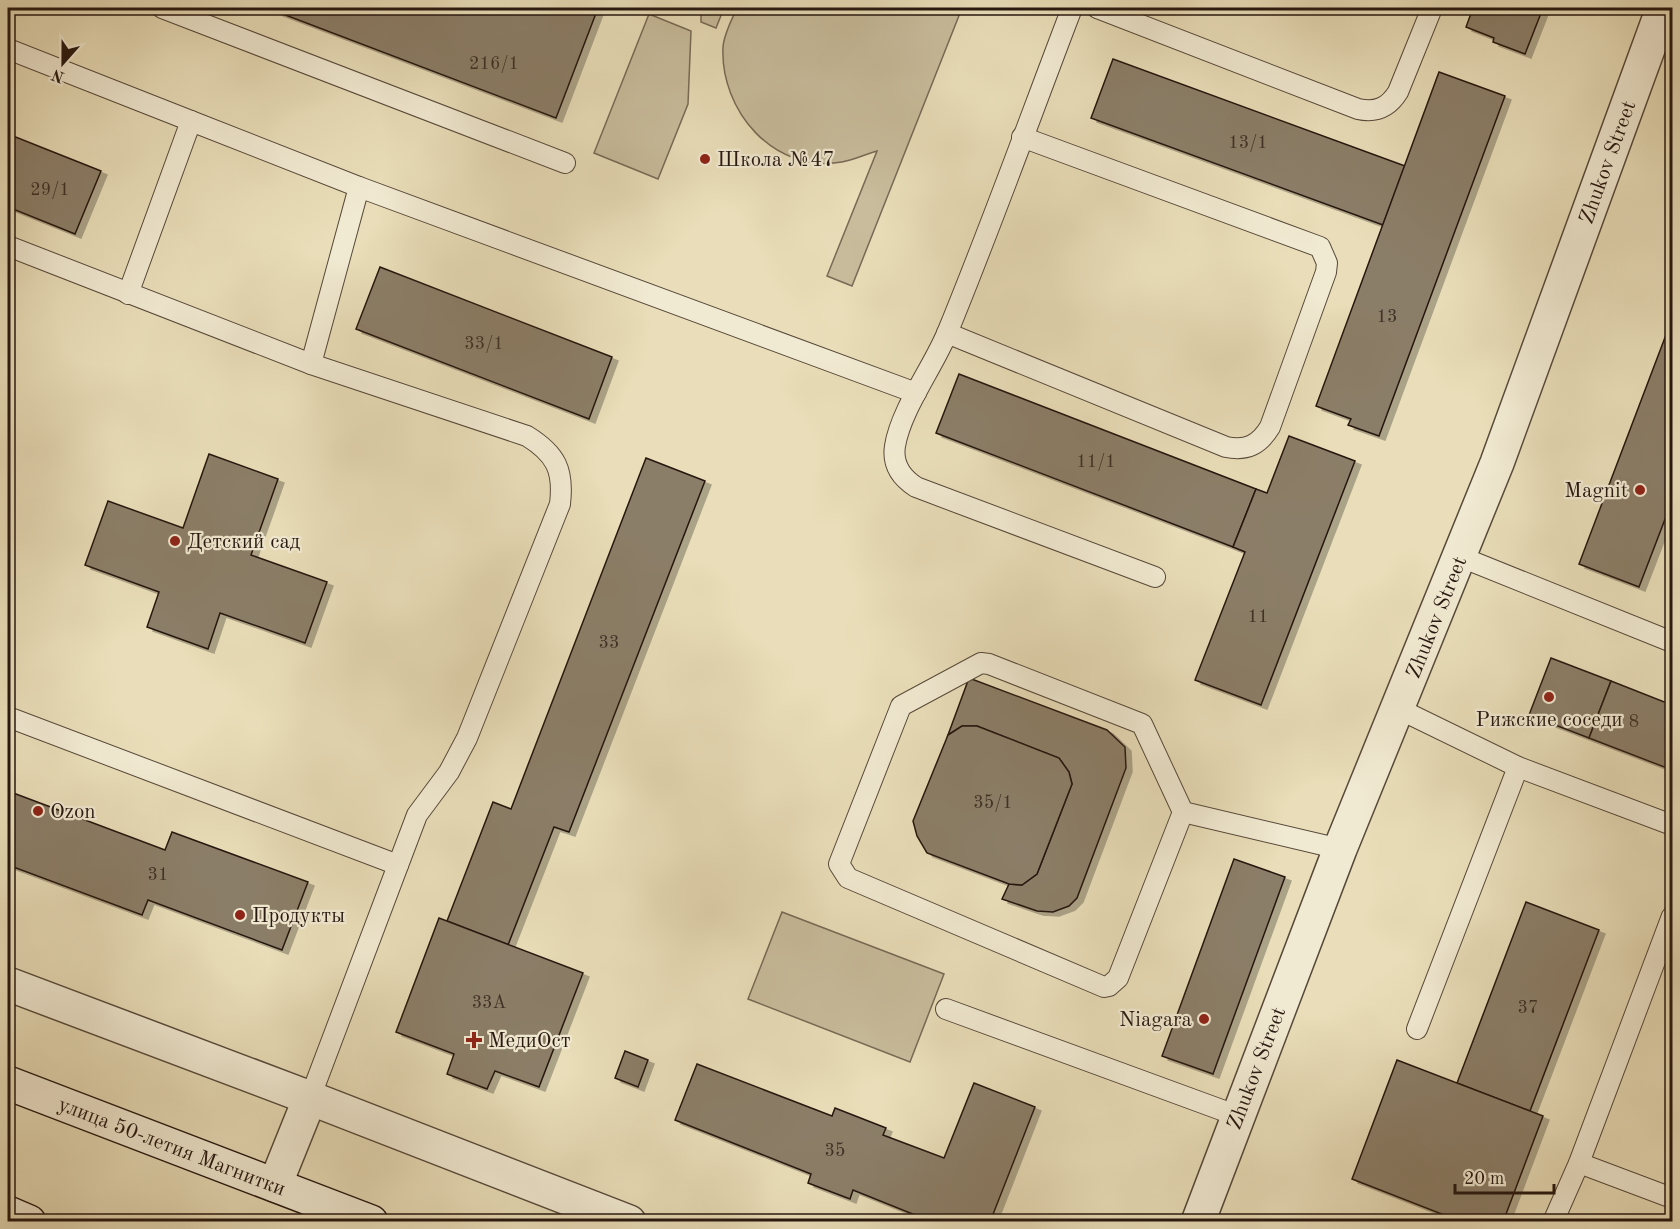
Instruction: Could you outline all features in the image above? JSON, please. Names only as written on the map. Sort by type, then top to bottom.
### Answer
[{"type":"street","name":"Zhukov Street","points":[[1198,1221],[1340,849],[1461,556],[1663,8]]},
{"type":"street","points":[[8,984],[629,1221]]},
{"type":"street","name":"улица 50-летия Магнитки","points":[[8,1083],[371,1221]]},
{"type":"street","points":[[276,1185],[310,1098]]},
{"type":"street","points":[[8,1214],[28,1221]]},
{"type":"lane","points":[[162,8],[565,163]]},
{"type":"lane","points":[[1072,8],[948,333],[916,393],[895,445],[896,464],[906,480],[916,488],[1155,577]]},
{"type":"lane","points":[[1097,8],[1358,109],[1370,111],[1391,102],[1398,92],[1432,8]]},
{"type":"lane","points":[[8,49],[359,187],[916,393]]},
{"type":"lane","points":[[128,294],[191,121]]},
{"type":"lane","points":[[948,333],[1226,447],[1239,450],[1252,446],[1263,439],[1270,427],[1326,272],[1327,263],[1320,247],[1022,137]]},
{"type":"lane","points":[[311,364],[359,187]]},
{"type":"lane","points":[[8,246],[311,364],[527,436],[544,447],[556,464],[562,483],[560,504],[487,692],[449,772],[417,815],[310,1098]]},
{"type":"lane","points":[[1461,556],[1672,642]]},
{"type":"lane","points":[[981,663],[989,664],[1142,724],[1183,812],[1118,978],[1109,986],[1104,987],[848,878],[839,864],[902,706],[981,663]]},
{"type":"lane","points":[[1399,709],[1518,767],[1672,825]]},
{"type":"lane","points":[[8,717],[398,865]]},
{"type":"lane","points":[[1417,1029],[1518,767]]},
{"type":"lane","points":[[1183,812],[1340,849]]},
{"type":"lane","points":[[1553,1221],[1579,1163],[1672,916]]},
{"type":"lane","points":[[946,1009],[1238,1116]]},
{"type":"lane","points":[[1579,1163],[1672,1198]]},
{"type":"shaded area","points":[[701,8],[724,8],[716,28],[701,22]]},
{"type":"shaded area","points":[[737,8],[962,8],[852,286],[827,276],[877,151],[842,162],[817,163],[794,158],[773,147],[756,133],[741,114],[724,71],[724,42]]},
{"type":"shaded area","points":[[649,14],[691,31],[688,104],[658,179],[594,153]]},
{"type":"shaded area","points":[[782,912],[944,974],[910,1062],[748,999]]},
{"type":"building","points":[[267,8],[598,8],[556,118]]},
{"type":"building","points":[[1473,8],[1543,8],[1525,54],[1493,42],[1494,38],[1466,27]]},
{"type":"building","points":[[1113,59],[1405,166],[1383,225],[1091,118]]},
{"type":"building","points":[[1439,72],[1505,96],[1379,436],[1348,425],[1351,419],[1316,406]]},
{"type":"building","points":[[8,134],[101,171],[75,234],[8,207]]},
{"type":"building","points":[[380,267],[612,357],[589,419],[356,329]]},
{"type":"building","points":[[1672,319],[1672,501],[1639,587],[1579,564]]},
{"type":"building","points":[[959,374],[1256,489],[1233,547],[936,433]]},
{"type":"building","points":[[1289,436],[1355,461],[1261,705],[1195,680],[1245,552],[1233,547],[1256,489],[1267,493]]},
{"type":"building","name":"Детский сад","points":[[209,454],[278,479],[251,555],[327,582],[305,643],[220,613],[208,649],[147,627],[159,592],[85,565],[108,501],[183,528]]},
{"type":"building","points":[[646,458],[705,481],[569,832],[554,827],[508,945],[447,921],[493,802],[511,809]]},
{"type":"building","points":[[1551,658],[1611,681],[1589,738],[1529,715]]},
{"type":"building","points":[[969,678],[1107,730],[1125,747],[1126,768],[1077,898],[1069,906],[1053,912],[1037,911],[1002,899],[1009,884],[1022,885],[1037,874],[1072,784],[1069,772],[1059,758],[977,726],[962,726],[948,735]]},
{"type":"building","points":[[1611,681],[1672,705],[1672,770],[1589,738]]},
{"type":"building","points":[[962,726],[977,726],[1059,758],[1069,772],[1072,784],[1037,874],[1022,885],[1009,884],[927,853],[917,836],[913,821],[948,735]]},
{"type":"building","points":[[8,791],[165,850],[172,832],[308,882],[282,950],[148,900],[142,915],[8,865]]},
{"type":"building","points":[[1234,859],[1285,877],[1213,1074],[1162,1056]]},
{"type":"building","points":[[1526,902],[1599,930],[1530,1111],[1457,1083]]},
{"type":"building","points":[[439,918],[583,973],[539,1087],[495,1071],[487,1089],[447,1074],[454,1054],[396,1032]]},
{"type":"building","points":[[625,1051],[648,1060],[638,1087],[615,1078]]},
{"type":"building","points":[[1397,1060],[1543,1116],[1503,1222],[1462,1222],[1352,1179]]},
{"type":"building","points":[[697,1064],[832,1116],[835,1108],[886,1128],[883,1135],[944,1158],[974,1083],[1035,1107],[990,1222],[924,1222],[925,1219],[853,1190],[850,1199],[808,1183],[811,1174],[675,1120]]},
{"type":"place","name":"Школа №47","points":[[705,159]]},
{"type":"place","name":"Magnit","points":[[1640,490]]},
{"type":"place","name":"Детский сад","points":[[175,541]]},
{"type":"place","name":"Рижские соседи","points":[[1549,697]]},
{"type":"place","name":"Ozon","points":[[38,811]]},
{"type":"place","name":"Продукты","points":[[240,915]]},
{"type":"place","name":"Niagara","points":[[1204,1019]]},
{"type":"place","name":"МедиОст","points":[[474,1040]]}]
